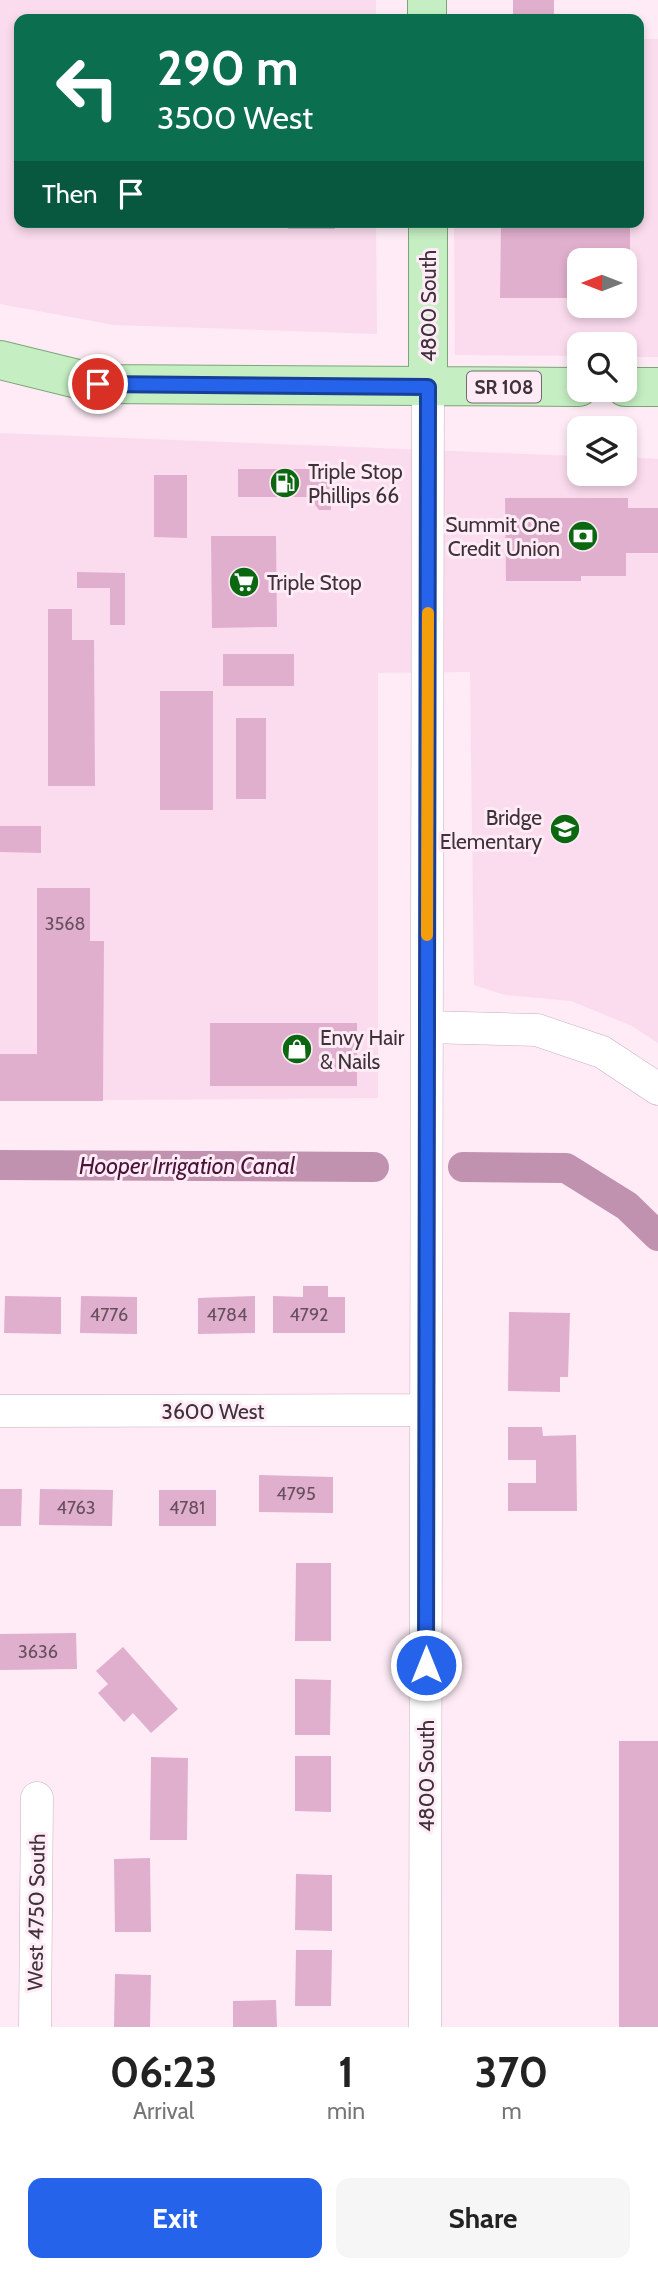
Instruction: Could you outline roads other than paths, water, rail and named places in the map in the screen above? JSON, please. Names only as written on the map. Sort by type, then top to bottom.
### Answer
[{"type":"main road","name":"4800 South","points":[[428,228],[428,387]]},
{"type":"main road","name":"SR 108","points":[[0,360],[98,384],[567,387]]},
{"type":"main road","points":[[637,387],[658,387]]},
{"type":"street","name":"4800 South","points":[[425,2027],[428,387]]},
{"type":"street","points":[[427,1027],[537,1030],[602,1052],[658,1089]]},
{"type":"street","name":"3600 West","points":[[0,1411],[426,1410]]},
{"type":"street","name":"West 4750 South","points":[[34,2027],[37,1798]]},
{"type":"waterway","name":"Hooper Irrigation Canal","points":[[0,1165],[374,1167]]},
{"type":"waterway","name":"Hooper Irrigation Canal","points":[[463,1167],[566,1168],[627,1206],[658,1236]]},
{"type":"place","name":"Triple Stop Phillips 66","points":[[285,483]]},
{"type":"place","name":"Summit One Credit Union","points":[[583,536]]},
{"type":"place","name":"Triple Stop","points":[[244,582]]},
{"type":"place","name":"Bridge Elementary","points":[[565,829]]},
{"type":"place","name":"Envy Hair & Nails","points":[[297,1049]]}]
